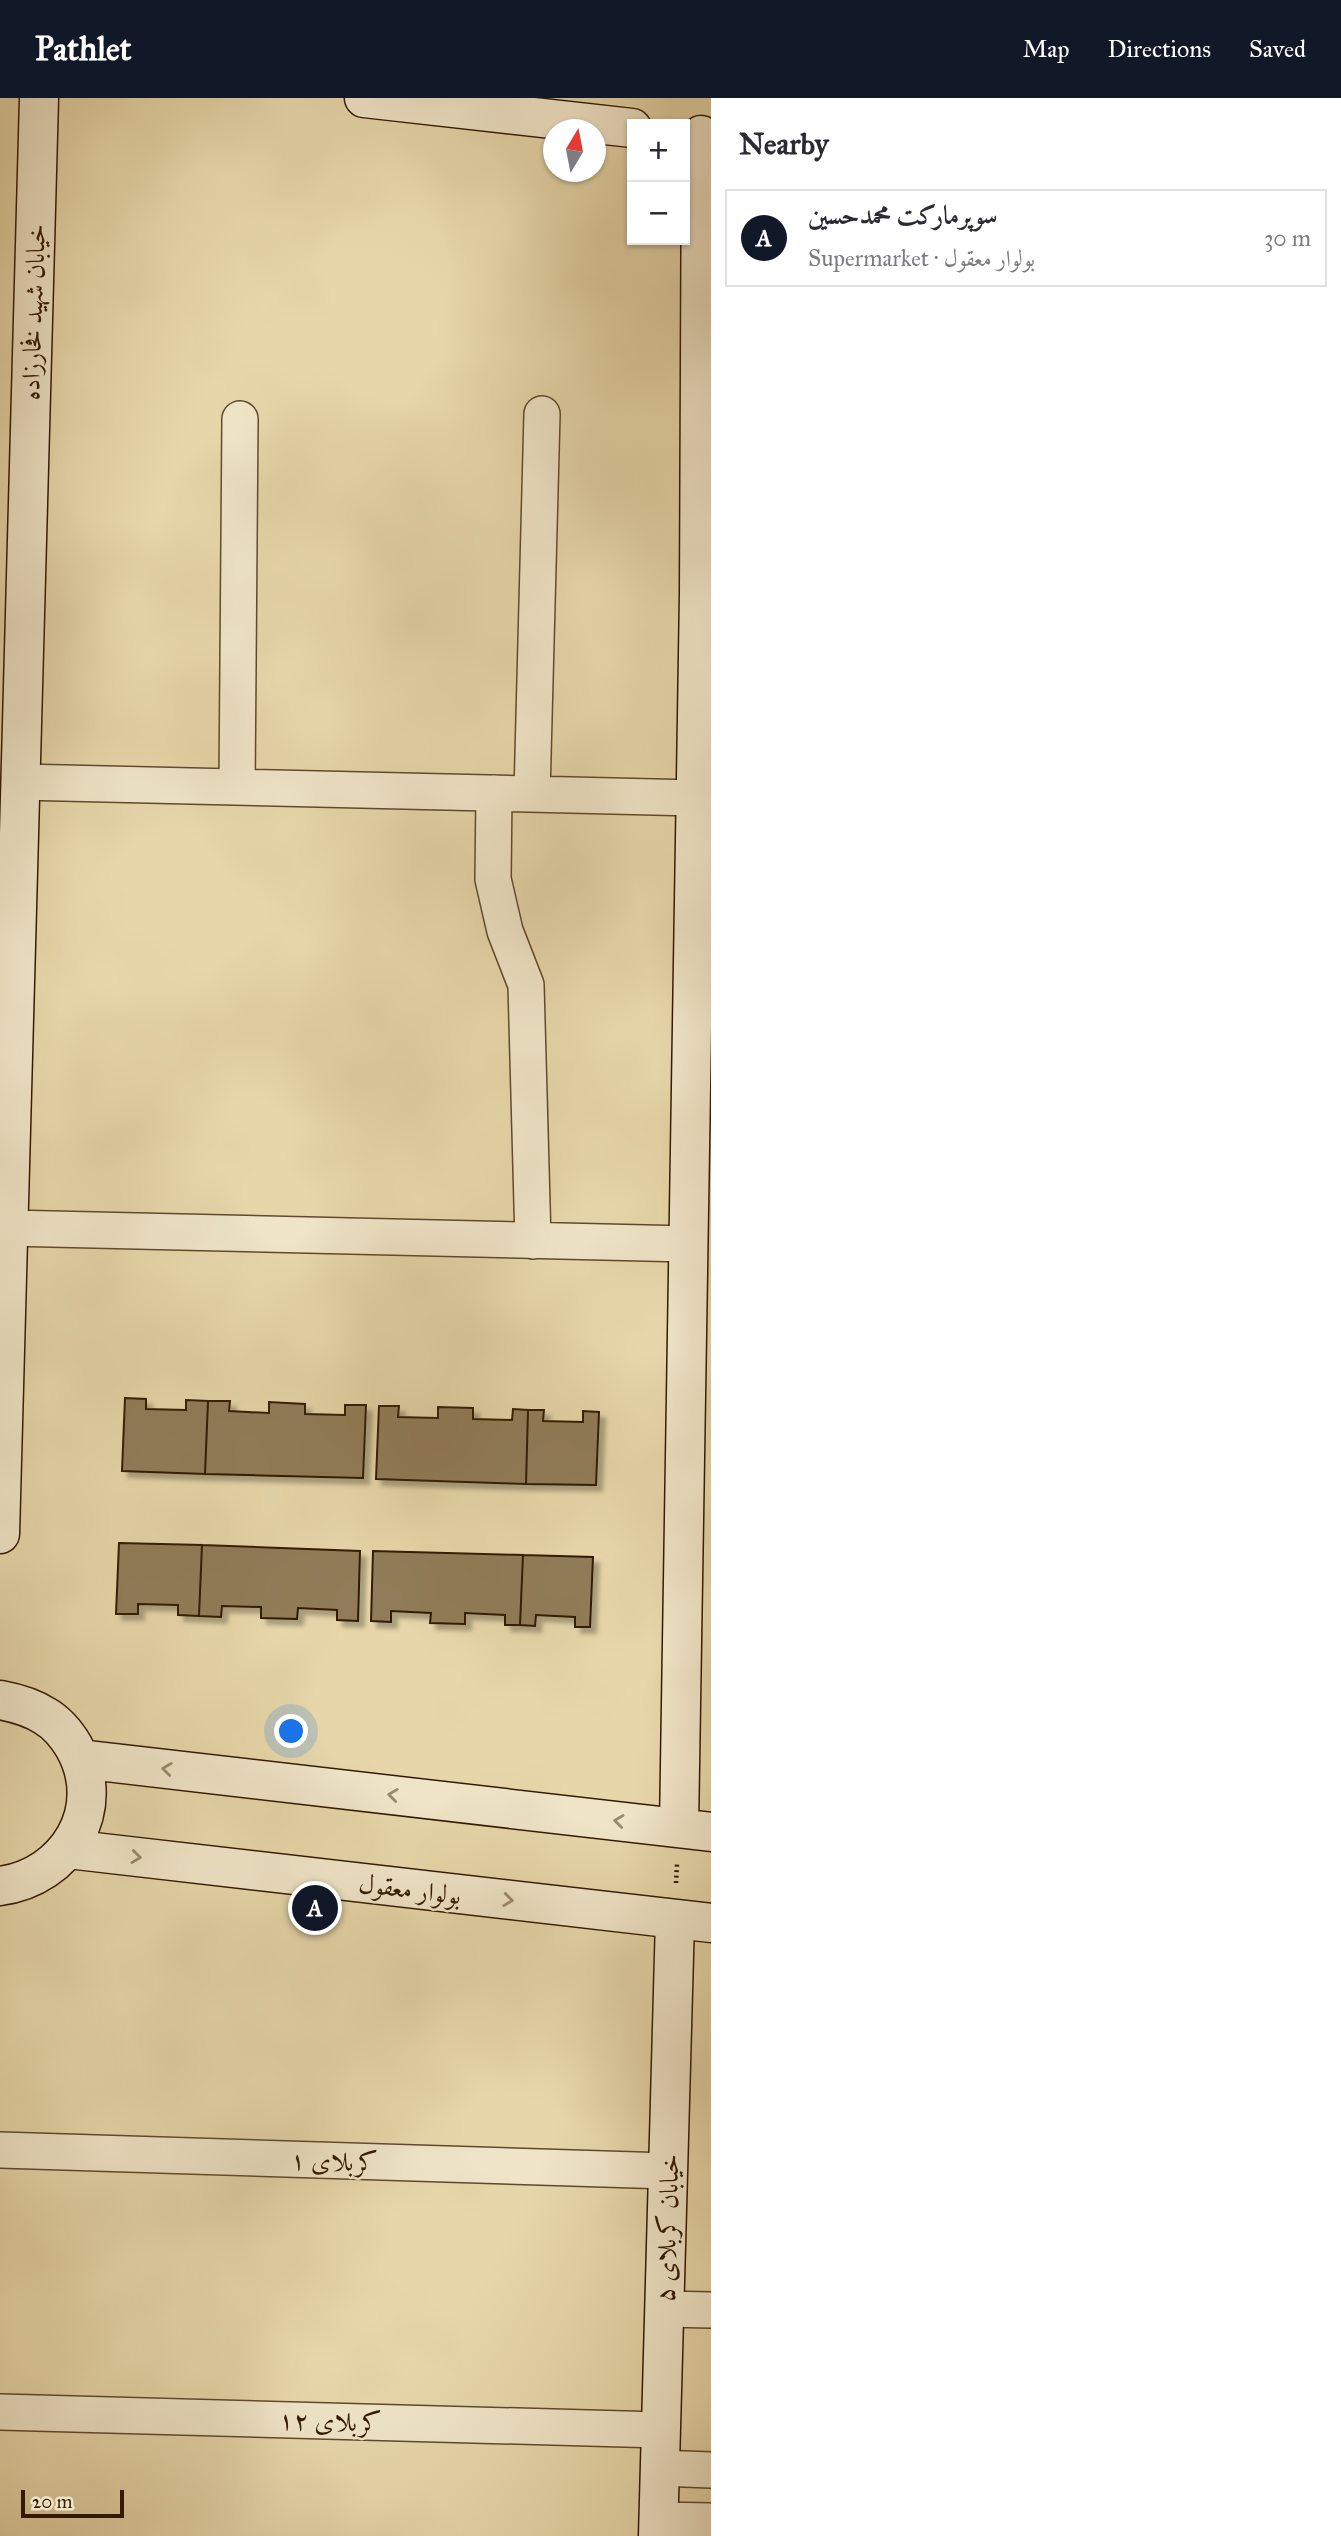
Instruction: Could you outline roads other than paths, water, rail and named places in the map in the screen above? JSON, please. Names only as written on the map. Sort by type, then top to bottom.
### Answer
[{"type":"street","name":"خیابان شهید فخارزاده","points":[[0,1534],[8,1228],[7,1031],[20,782],[39,98]]},
{"type":"street","points":[[364,98],[545,108],[627,127]]},
{"type":"street","points":[[80,1759],[695,1830],[688,1244],[696,798],[705,592],[699,135]]},
{"type":"street","points":[[533,794],[542,414]]},
{"type":"street","points":[[237,787],[240,419]]},
{"type":"street","points":[[20,782],[696,798]]},
{"type":"street","points":[[494,793],[493,879],[505,931],[526,985],[533,1241]]},
{"type":"street","points":[[8,1228],[688,1244]]},
{"type":"street","points":[[0,1700],[23,1704],[47,1716],[67,1735],[80,1759],[86,1782],[86,1806],[80,1828],[68,1849],[47,1870],[20,1883],[0,1886]]},
{"type":"street","name":"بولوار معقول","points":[[68,1849],[693,1921]]},
{"type":"street","name":"خیابان کربلای ۵","points":[[658,2528],[668,2171],[693,1921]]},
{"type":"street","name":"کربلای ۱","points":[[0,2150],[668,2171]]},
{"type":"street","points":[[664,2309],[711,2310]]},
{"type":"street","name":"کربلای ۱۲","points":[[0,2412],[661,2430]]},
{"type":"street","points":[[659,2468],[711,2470]]},
{"type":"street","points":[[658,2528],[711,2521]]},
{"type":"place","name":"سوپرمارکت محمدحسین","points":[[315,1908]]}]
